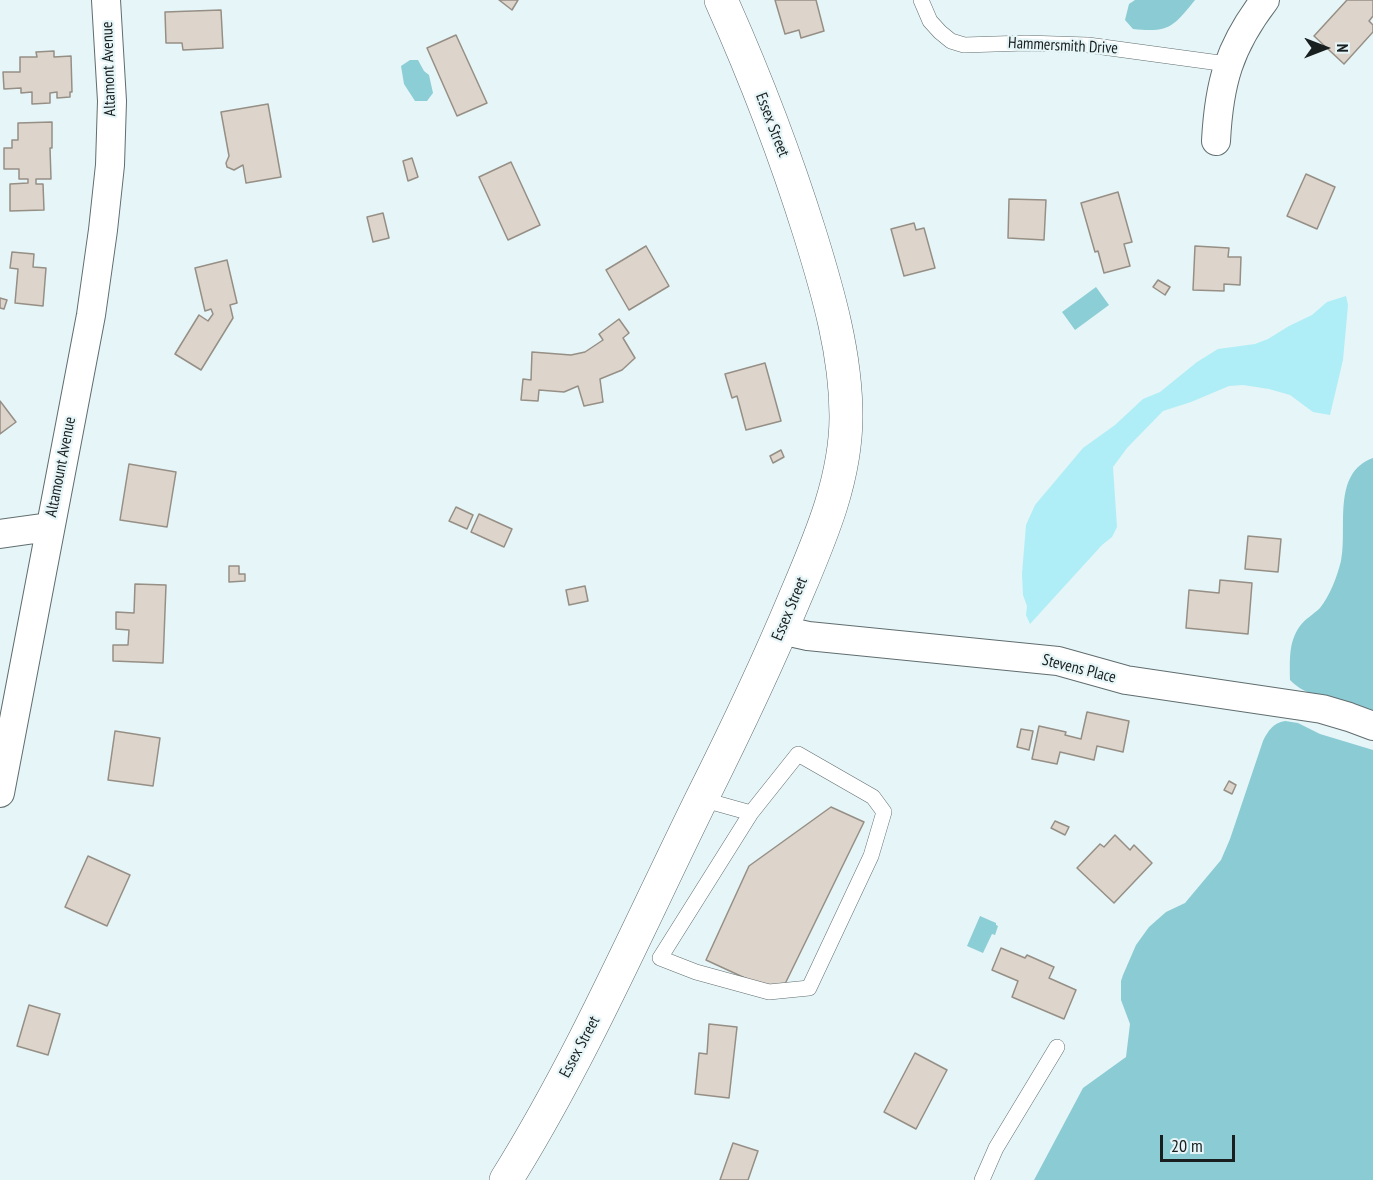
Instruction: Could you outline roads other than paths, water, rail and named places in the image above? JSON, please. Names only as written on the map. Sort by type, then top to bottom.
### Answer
[{"type":"main road","name":"Essex Street","points":[[506,1180],[577,1053],[646,951],[701,799],[733,738],[812,558],[833,501],[843,454],[846,393],[828,296],[796,192],[765,106],[721,0]]},
{"type":"street","name":"Altamont Avenue","points":[[106,0],[112,91],[111,139]]},
{"type":"street","points":[[1216,141],[1217,114],[1227,64],[1249,21],[1265,0]]},
{"type":"street","name":"Altamount Avenue","points":[[0,793],[91,315],[108,194],[111,139]]},
{"type":"street","points":[[0,534],[49,527]]},
{"type":"street","name":"Stevens Place","points":[[781,630],[808,636],[1058,661],[1135,682],[1322,709],[1373,726]]},
{"type":"lane","name":"Hammersmith Drive","points":[[921,0],[930,21],[940,32],[951,41],[964,45],[1026,43],[1088,45],[1227,64]]},
{"type":"lane","points":[[798,754],[873,797],[884,812],[871,855],[809,988],[769,992],[696,972],[646,951],[751,813],[798,754]]},
{"type":"lane","points":[[701,799],[751,813]]},
{"type":"lane","points":[[982,1180],[996,1148],[1057,1047]]}]
